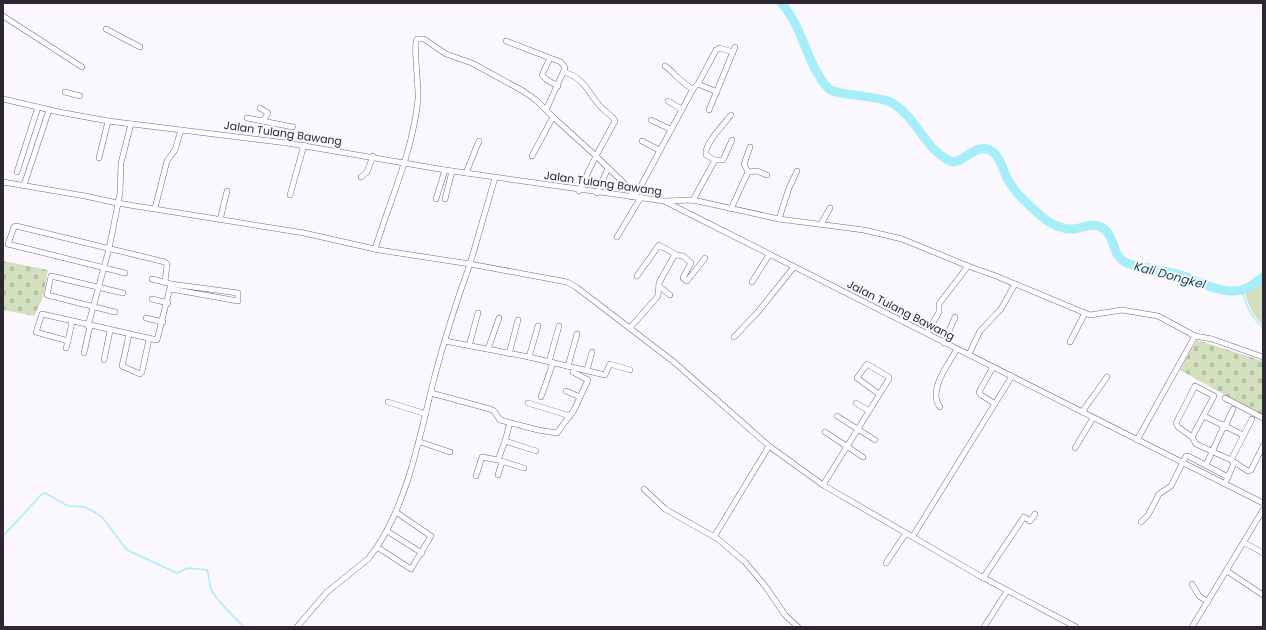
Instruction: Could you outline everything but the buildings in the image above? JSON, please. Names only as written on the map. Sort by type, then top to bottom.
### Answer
[{"type":"street","points":[[3,16],[82,67]]},
{"type":"street","points":[[106,30],[140,47]]},
{"type":"street","points":[[375,249],[404,162],[414,124],[418,98],[417,64],[414,46],[417,39],[424,39],[451,56],[472,63],[536,100],[552,117],[596,156],[632,191],[633,197]]},
{"type":"street","points":[[506,41],[565,65],[564,72],[546,110]]},
{"type":"street","points":[[633,197],[692,89],[698,84],[716,50],[720,48],[734,50],[709,110]]},
{"type":"street","points":[[550,58],[542,75],[547,80],[558,86]]},
{"type":"street","points":[[665,66],[673,72],[683,84],[692,89]]},
{"type":"street","points":[[564,72],[579,79],[588,88],[600,107],[615,121],[579,190]]},
{"type":"street","points":[[698,84],[717,92]]},
{"type":"street","points":[[65,92],[80,96]]},
{"type":"street","name":"Jalan Tulang Bawang","points":[[3,99],[49,110],[108,121],[304,146],[373,156],[495,178],[664,201],[1263,503]]},
{"type":"street","points":[[668,101],[681,109]]},
{"type":"street","points":[[17,172],[38,107]]},
{"type":"street","points":[[260,108],[268,113],[264,121]]},
{"type":"street","points":[[24,185],[49,110]]},
{"type":"street","points":[[731,115],[716,132],[705,150],[706,155],[715,160],[723,160],[732,140]]},
{"type":"street","points":[[532,156],[552,117]]},
{"type":"street","points":[[247,118],[293,127]]},
{"type":"street","points":[[651,120],[670,129]]},
{"type":"street","points":[[99,158],[108,121]]},
{"type":"street","points":[[84,353],[93,306],[109,250],[120,193],[121,163],[131,124]]},
{"type":"street","points":[[155,208],[167,161],[175,150],[181,130]]},
{"type":"street","points":[[466,173],[479,140]]},
{"type":"street","points":[[642,141],[659,150]]},
{"type":"street","points":[[290,195],[304,146]]},
{"type":"street","points":[[748,172],[744,164],[750,147]]},
{"type":"street","points":[[360,177],[367,172],[373,156]]},
{"type":"street","points":[[694,200],[715,160]]},
{"type":"street","points":[[597,193],[608,168]]},
{"type":"street","points":[[436,199],[445,170]]},
{"type":"street","points":[[445,199],[452,171]]},
{"type":"street","points":[[748,172],[757,171],[767,175]]},
{"type":"street","points":[[780,219],[789,188],[797,171]]},
{"type":"street","points":[[731,209],[748,172]]},
{"type":"street","points":[[298,627],[321,598],[368,559],[377,548],[396,512],[420,442],[445,341],[470,264],[495,178]]},
{"type":"street","points":[[3,182],[117,203],[304,233],[375,249],[470,264],[567,282],[630,328],[688,374],[769,446],[822,485],[913,536],[983,578],[1074,627]]},
{"type":"street","points":[[220,220],[227,191]]},
{"type":"street","points":[[617,237],[641,197]]},
{"type":"street","points":[[664,201],[694,200],[780,219],[864,230],[902,239],[1090,315],[1122,310],[1158,316],[1195,336],[1212,339],[1263,357]]},
{"type":"street","points":[[821,224],[830,208]]},
{"type":"street","points":[[125,273],[8,244],[14,227],[16,226],[109,250],[165,262],[167,264],[165,282]]},
{"type":"street","points":[[637,276],[659,245],[672,251],[675,255],[682,256],[697,266]]},
{"type":"street","points":[[630,328],[658,296],[659,283],[675,255]]},
{"type":"street","points":[[752,282],[769,255]]},
{"type":"street","points":[[691,262],[683,278],[686,280],[705,258]]},
{"type":"street","points":[[927,333],[939,312],[939,304],[968,266]]},
{"type":"street","points":[[734,337],[757,313],[794,267]]},
{"type":"street","points":[[115,312],[47,294],[50,278],[52,276],[123,293]]},
{"type":"street","points":[[152,280],[165,282],[171,286],[238,301],[238,293],[171,286]]},
{"type":"street","points":[[969,354],[980,331],[1001,309],[1015,284]]},
{"type":"street","points":[[68,341],[36,332],[42,314],[110,331],[157,340],[163,322],[171,286]]},
{"type":"street","points":[[659,286],[670,295]]},
{"type":"street","points":[[152,299],[168,302]]},
{"type":"street","points":[[468,346],[478,313]]},
{"type":"street","points":[[1070,342],[1085,313]]},
{"type":"street","points":[[944,343],[955,317]]},
{"type":"street","points":[[146,318],[163,322]]},
{"type":"street","points":[[488,349],[499,318]]},
{"type":"street","points":[[509,354],[518,320]]},
{"type":"street","points":[[66,348],[72,322]]},
{"type":"street","points":[[529,357],[538,326]]},
{"type":"street","points":[[541,397],[559,326]]},
{"type":"street","points":[[104,360],[110,331]]},
{"type":"street","points":[[568,366],[577,334]]},
{"type":"street","points":[[129,335],[122,366],[140,374],[142,372],[148,339]]},
{"type":"street","points":[[1137,440],[1195,336]]},
{"type":"street","points":[[445,341],[529,357],[605,375],[610,364],[630,370]]},
{"type":"street","points":[[940,407],[937,403],[937,386],[956,349]]},
{"type":"street","points":[[587,370],[592,352]]},
{"type":"street","points":[[879,394],[858,379],[858,374],[864,366],[868,364],[894,381]]},
{"type":"street","points":[[993,367],[979,392],[995,404]]},
{"type":"street","points":[[431,393],[490,409],[494,411],[498,419],[510,423],[557,433],[570,416],[588,380],[573,372]]},
{"type":"street","points":[[913,536],[1012,376]]},
{"type":"street","points":[[822,485],[889,377]]},
{"type":"street","points":[[1082,412],[1107,377]]},
{"type":"street","points":[[1192,437],[1214,396],[1195,386],[1176,422],[1178,427],[1192,437],[1196,444],[1232,461],[1248,471],[1251,470],[1263,446]]},
{"type":"street","points":[[566,391],[580,397]]},
{"type":"street","points":[[1224,398],[1263,418]]},
{"type":"street","points":[[388,402],[426,414]]},
{"type":"street","points":[[528,403],[570,416]]},
{"type":"street","points":[[856,403],[869,411]]},
{"type":"street","points":[[1206,466],[1233,409]]},
{"type":"street","points":[[837,416],[875,440]]},
{"type":"street","points":[[1204,416],[1243,435]]},
{"type":"street","points":[[1075,448],[1093,418]]},
{"type":"street","points":[[1225,484],[1232,461],[1243,435],[1252,419]]},
{"type":"street","points":[[498,475],[510,423]]},
{"type":"street","points":[[825,432],[863,457]]},
{"type":"street","points":[[420,442],[450,452]]},
{"type":"street","points":[[505,442],[536,451]]},
{"type":"street","points":[[714,537],[769,446]]},
{"type":"street","points":[[1141,522],[1148,515],[1159,494],[1171,486],[1184,463],[1185,457],[1188,456],[1228,477]]},
{"type":"street","points":[[476,476],[482,457],[524,468]]},
{"type":"street","points":[[644,489],[665,509],[714,537],[745,562],[766,587],[785,615],[798,627]]},
{"type":"street","points":[[1192,627],[1263,510]]},
{"type":"street","points":[[377,548],[409,569],[413,568],[431,536],[396,512]]},
{"type":"street","points":[[983,578],[1024,517],[1030,521],[1035,514]]},
{"type":"street","points":[[387,531],[422,553]]},
{"type":"street","points":[[886,564],[906,533]]},
{"type":"street","points":[[1244,543],[1263,553]]},
{"type":"street","points":[[1227,571],[1263,595]]},
{"type":"street","points":[[1192,584],[1199,596],[1208,602]]},
{"type":"street","points":[[984,627],[1007,591]]},
{"type":"green space","points":[[3,261],[48,270],[43,297],[34,316],[3,310]]},
{"type":"green space","points":[[1263,282],[1263,326],[1251,310],[1245,292]]},
{"type":"green space","points":[[1197,340],[1263,361],[1263,416],[1180,370]]},
{"type":"waterway","name":"Kali Dongkel","points":[[781,3],[795,23],[814,68],[828,88],[840,93],[877,98],[892,103],[908,116],[933,149],[950,161],[955,162],[981,149],[987,149],[993,152],[1002,165],[1008,180],[1014,189],[1031,207],[1051,223],[1069,229],[1091,225],[1101,227],[1109,234],[1116,253],[1126,263],[1184,276],[1222,290],[1243,290],[1263,277]]},
{"type":"waterway","points":[[1242,290],[1245,301],[1255,320],[1263,328]]},
{"type":"waterway","points":[[3,536],[41,495],[45,493],[68,506],[85,507],[102,517],[127,550],[177,573],[188,568],[207,570],[210,586],[215,596],[244,627]]}]
